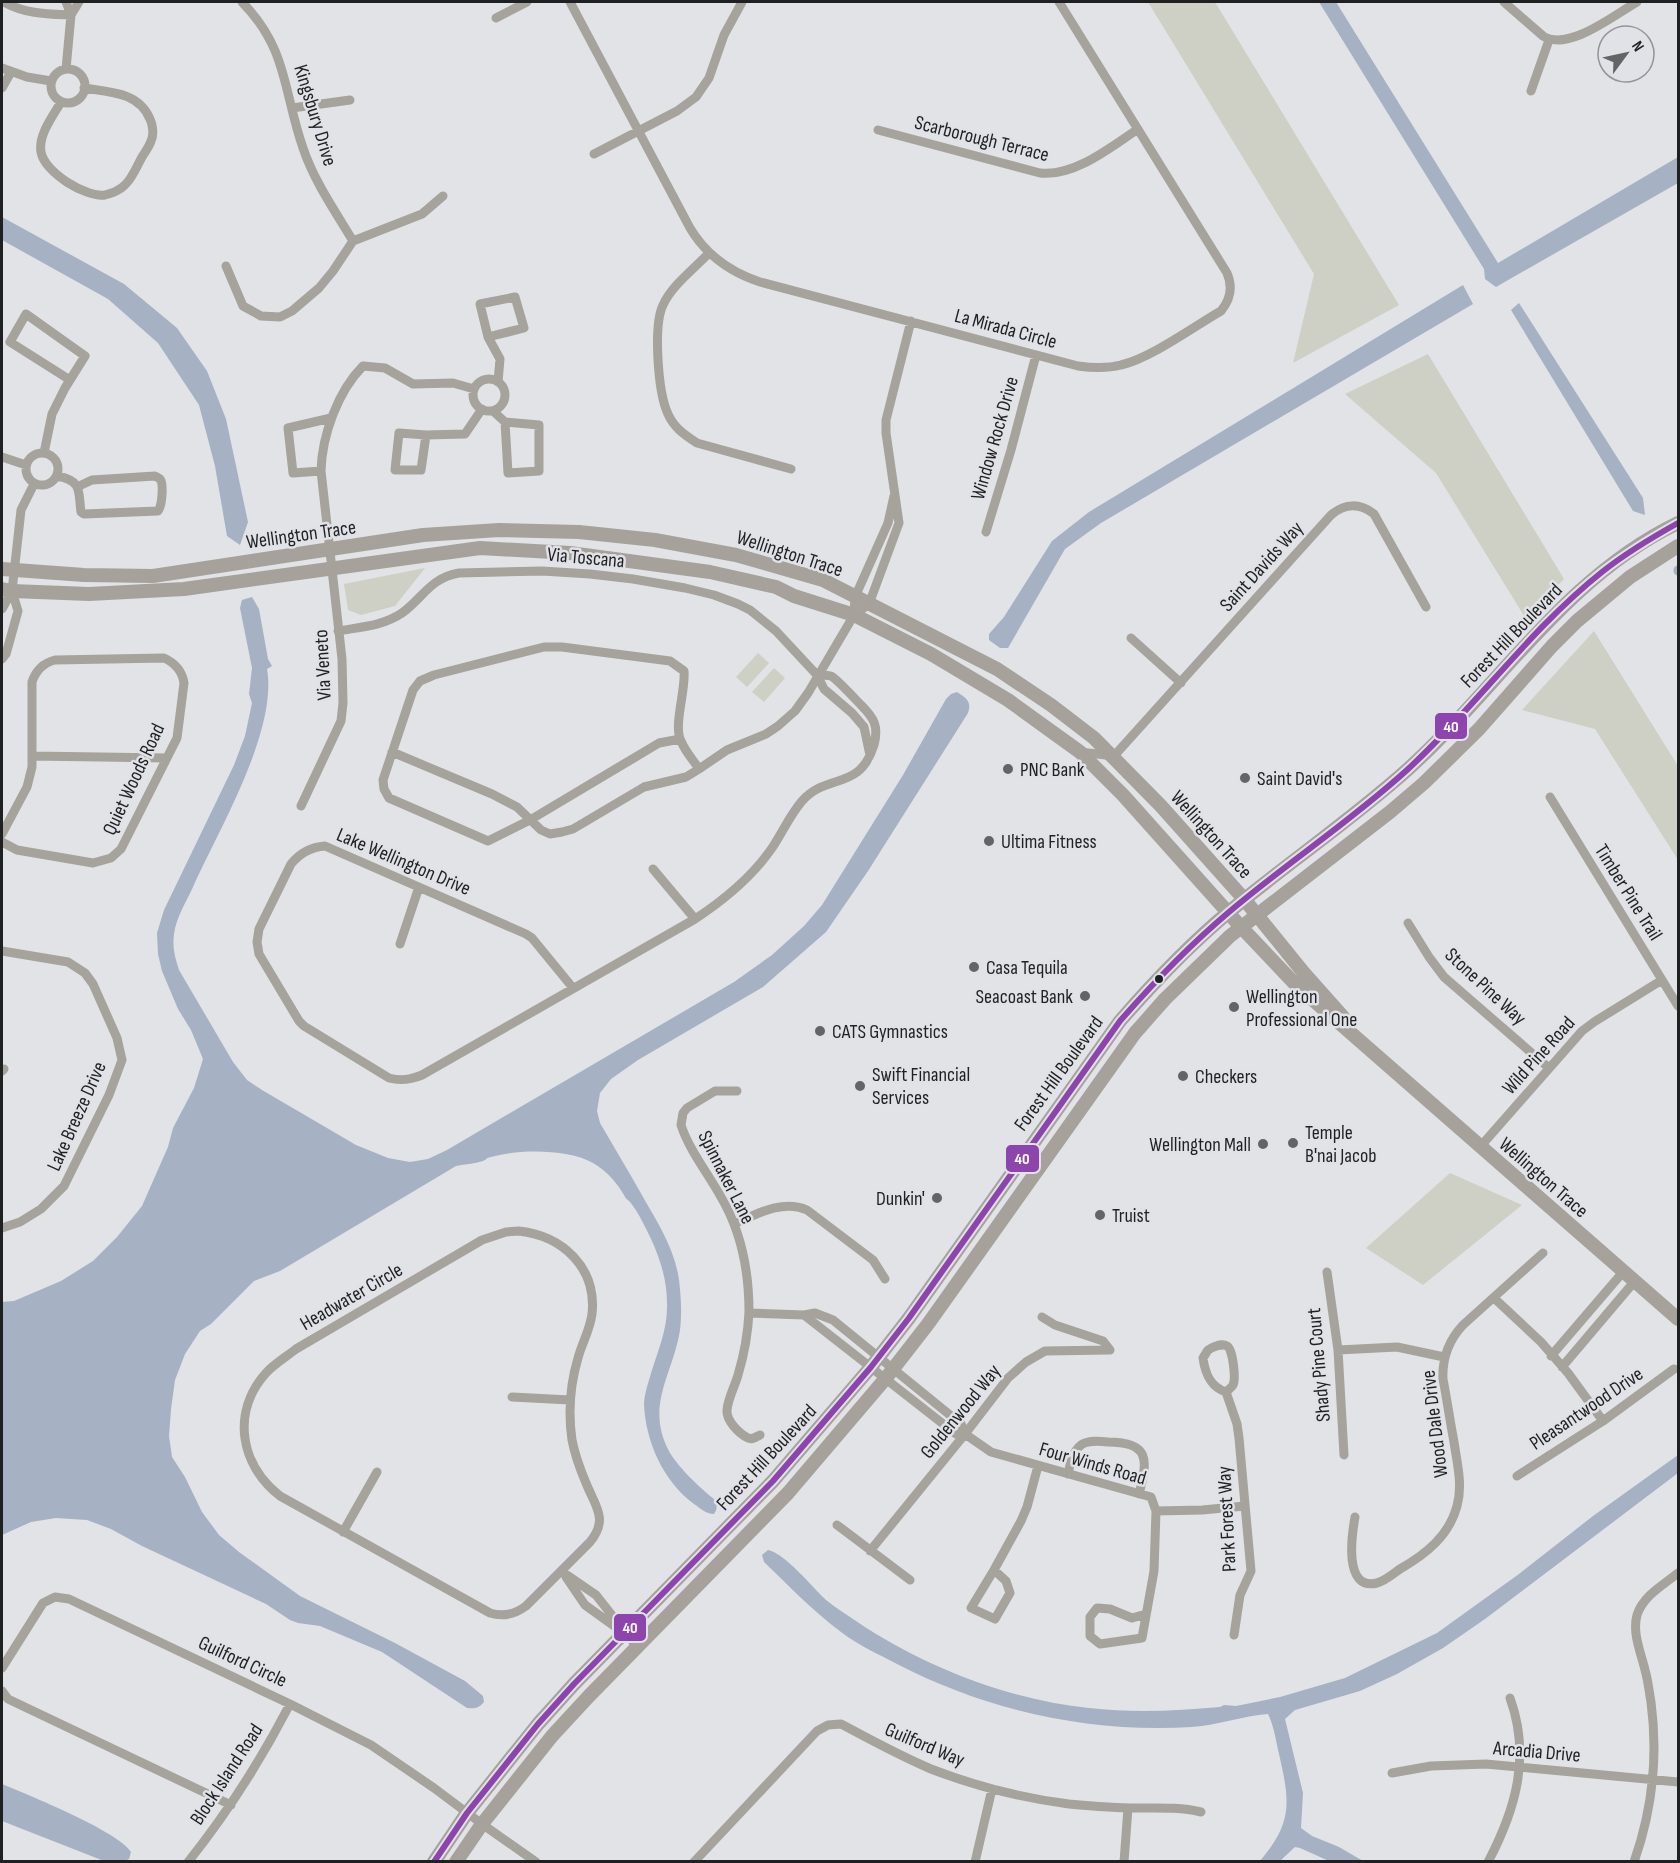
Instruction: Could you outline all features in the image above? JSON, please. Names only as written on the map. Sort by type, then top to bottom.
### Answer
[{"type":"main road","name":"Forest Hill Boulevard","points":[[434,1862],[467,1813],[538,1724],[624,1632],[774,1481],[875,1362],[909,1318],[1120,1021],[1182,954],[1244,899],[1383,791],[1448,730],[1537,632],[1562,608],[1615,563],[1678,523]]},
{"type":"main road","name":"Wellington Trace","points":[[8,569],[84,575],[153,576],[434,535],[499,530],[579,532],[655,540],[736,555],[823,580],[997,669],[1051,705],[1094,738],[1161,806],[1244,899],[1303,972],[1384,1064]]},
{"type":"main road","name":"Forest Hill Boulevard","points":[[456,1862],[482,1824],[552,1736],[788,1493],[890,1373],[928,1324],[1135,1033],[1197,967],[1241,927],[1424,783],[1479,729],[1577,621],[1630,577],[1678,546]]},
{"type":"main road","name":"Wellington Trace","points":[[7,590],[89,594],[184,589],[480,548],[570,553],[710,572],[776,587],[794,596],[854,615],[931,654],[1008,700],[1080,752],[1123,795],[1228,913],[1296,985],[1678,1319]]},
{"type":"main road","points":[[1383,791],[1424,783]]},
{"type":"street","points":[[4,2],[37,13],[71,15]]},
{"type":"street","points":[[66,2],[71,15]]},
{"type":"street","points":[[66,69],[71,15],[79,2]]},
{"type":"street","name":"Kingsbury Drive","points":[[242,2],[260,23],[271,41],[279,59],[303,148],[312,171],[352,241]]},
{"type":"street","points":[[496,18],[527,2]]},
{"type":"street","name":"La Mirada Circle","points":[[570,2],[690,228],[709,253],[732,270],[746,277],[1036,355],[1092,368],[1120,365],[1147,355],[1221,311],[1229,300],[1231,286],[1227,273],[1059,2]]},
{"type":"street","points":[[594,154],[684,107],[701,91],[709,78],[724,35],[742,2]]},
{"type":"street","points":[[1504,2],[1549,40],[1579,36],[1637,2]]},
{"type":"street","points":[[1531,91],[1549,40]]},
{"type":"street","points":[[2,68],[27,77],[51,81]]},
{"type":"street","points":[[66,69],[80,74],[84,88],[83,93],[72,103],[61,102],[54,96],[51,86],[51,81],[57,73],[66,69]]},
{"type":"street","points":[[2,88],[11,72]]},
{"type":"street","points":[[61,102],[43,135],[41,151],[47,166],[59,177],[89,193],[105,195],[120,189],[131,177],[152,140],[152,124],[146,110],[135,99],[84,88]]},
{"type":"street","points":[[292,108],[350,99]]},
{"type":"street","name":"Scarborough Terrace","points":[[878,130],[1040,173],[1054,174],[1073,169],[1138,129]]},
{"type":"street","points":[[226,266],[243,306],[261,316],[280,316],[298,307],[319,288],[352,241],[422,214],[443,196]]},
{"type":"street","points":[[709,253],[670,292],[658,319],[662,392],[667,413],[679,430],[697,443],[790,469]]},
{"type":"street","points":[[488,337],[524,328],[515,297],[480,304],[488,337],[500,359],[498,382]]},
{"type":"street","points":[[44,453],[52,414],[86,356],[26,314],[10,342],[70,380]]},
{"type":"street","points":[[392,752],[501,798],[517,807],[541,830],[550,834],[573,829],[644,787],[686,777],[727,750],[778,726],[800,705],[854,615],[869,604],[899,523],[886,420],[911,321]]},
{"type":"street","name":"Window Rock Drive","points":[[986,532],[1036,355]]},
{"type":"street","name":"Via Veneto","points":[[301,806],[341,721],[343,685],[321,471],[323,447],[331,418],[352,377],[363,366],[385,368],[413,384],[453,383],[474,389]]},
{"type":"street","points":[[493,411],[504,401],[504,391],[498,382],[484,380],[474,389],[473,398],[482,409],[493,411],[505,422],[539,425],[538,471],[508,473],[505,422]]},
{"type":"street","points":[[426,435],[421,470],[395,470],[399,433],[465,434],[482,409]]},
{"type":"street","points":[[321,471],[293,473],[288,428],[331,418]]},
{"type":"street","points":[[44,453],[49,454],[56,461],[58,471],[54,480],[45,486],[34,484],[27,476],[26,465],[35,454],[44,453]]},
{"type":"street","points":[[2,457],[26,465]]},
{"type":"street","points":[[57,476],[69,478],[77,488],[81,494],[81,512],[84,514],[158,511],[162,505],[161,481],[155,476],[92,480],[77,488]]},
{"type":"street","points":[[2,609],[21,510],[34,484]]},
{"type":"street","points":[[854,615],[855,597],[888,523],[895,491]]},
{"type":"street","name":"Saint Davids Way","points":[[1114,756],[1331,515],[1342,507],[1362,507],[1374,514],[1426,607]]},
{"type":"street","name":"Via Toscana","points":[[338,631],[388,621],[410,606],[434,582],[452,574],[510,571],[590,574],[685,588],[738,604],[771,626],[817,675]]},
{"type":"street","points":[[2,659],[6,654],[18,611],[7,590]]},
{"type":"street","points":[[1131,638],[1181,683]]},
{"type":"street","points":[[680,740],[659,743],[530,820],[488,841],[389,798],[384,789],[383,780],[412,690],[420,681],[434,675],[544,647],[562,647],[670,661],[684,671],[685,681],[678,729],[680,740],[699,769]]},
{"type":"street","name":"Quiet Woods Road","points":[[2,834],[30,780],[33,682],[34,676],[43,665],[55,660],[164,658],[176,665],[184,683],[177,738],[121,849],[111,858],[93,863],[17,850],[2,842]]},
{"type":"street","points":[[817,675],[832,676],[864,707],[875,722],[877,735],[870,756]]},
{"type":"street","points":[[817,675],[824,689],[852,713],[864,727],[870,756]]},
{"type":"street","points":[[1080,752],[1114,756]]},
{"type":"street","points":[[32,756],[167,759]]},
{"type":"street","name":"Lake Wellington Drive","points":[[573,988],[532,938],[526,934],[325,846],[315,846],[307,850],[291,864],[259,929],[257,942],[260,954],[299,1021],[382,1075],[395,1080],[409,1080],[422,1075],[695,919],[730,894],[755,869],[808,795],[819,788],[853,776],[863,768],[870,756]]},
{"type":"street","name":"Timber Pine Trail","points":[[1550,797],[1678,1006]]},
{"type":"street","points":[[653,869],[695,919]]},
{"type":"street","points":[[400,944],[419,886]]},
{"type":"street","name":"Stone Pine Way","points":[[1408,923],[1444,977],[1549,1068]]},
{"type":"street","name":"Lake Breeze Drive","points":[[2,951],[68,962],[85,973],[93,984],[117,1038],[122,1060],[109,1095],[64,1186],[41,1209],[20,1222],[2,1228]]},
{"type":"street","name":"Wild Pine Road","points":[[1480,1147],[1582,1031],[1662,980]]},
{"type":"street","name":"Spinnaker Lane","points":[[737,1091],[715,1091],[687,1108],[681,1119],[683,1132],[734,1224],[746,1271],[749,1313],[744,1351],[727,1413],[733,1425],[748,1438],[760,1435]]},
{"type":"street","points":[[734,1224],[781,1206],[807,1210],[873,1260],[885,1279]]},
{"type":"street","name":"Headwater Circle","points":[[519,1231],[544,1236],[564,1248],[584,1272],[591,1296],[592,1315],[578,1357],[570,1400],[573,1446],[579,1467],[598,1507],[600,1520],[594,1537],[520,1610],[508,1615],[496,1615],[280,1497],[261,1479],[249,1456],[244,1437],[246,1410],[250,1397],[269,1370],[296,1350],[483,1240],[494,1235],[519,1231]]},
{"type":"street","name":"Wood Dale Drive","points":[[1355,1517],[1351,1539],[1354,1570],[1356,1576],[1367,1583],[1379,1582],[1411,1563],[1430,1549],[1447,1529],[1457,1504],[1460,1478],[1443,1379],[1444,1357],[1458,1330],[1543,1253]]},
{"type":"street","name":"Shady Pine Court","points":[[1327,1272],[1338,1350],[1344,1455]]},
{"type":"street","points":[[1551,1356],[1623,1272]]},
{"type":"street","points":[[1562,1367],[1634,1282]]},
{"type":"street","points":[[1494,1298],[1541,1342],[1603,1421]]},
{"type":"street","name":"Four Winds Road","points":[[749,1313],[804,1315],[814,1313],[833,1320],[875,1362],[961,1424],[965,1434],[991,1452],[1151,1497],[1156,1511],[1245,1506]]},
{"type":"street","name":"Goldenwood Way","points":[[870,1551],[1008,1378],[1026,1362],[1045,1351],[1110,1350],[1103,1341],[1061,1327],[1042,1317]]},
{"type":"street","points":[[1221,1345],[1231,1349],[1235,1378],[1227,1396],[1216,1389],[1209,1380],[1203,1358],[1208,1350],[1221,1345]]},
{"type":"street","points":[[1338,1350],[1396,1347],[1444,1357]]},
{"type":"street","name":"Pleasantwood Drive","points":[[1517,1476],[1603,1421],[1674,1369]]},
{"type":"street","name":"Park Forest Way","points":[[1227,1396],[1237,1424],[1239,1438],[1251,1570],[1240,1595],[1234,1635]]},
{"type":"street","points":[[512,1397],[570,1400]]},
{"type":"street","points":[[1068,1474],[1076,1450],[1086,1442],[1130,1443],[1140,1451],[1144,1462],[1145,1469],[1139,1494]]},
{"type":"street","points":[[994,1570],[1006,1581],[1010,1593],[995,1619],[971,1608],[1021,1521],[1038,1466]]},
{"type":"street","points":[[343,1532],[376,1472]]},
{"type":"street","points":[[1146,1614],[1132,1618],[1110,1609],[1096,1608],[1090,1617],[1090,1636],[1100,1644],[1142,1638],[1154,1571],[1156,1511]]},
{"type":"street","points":[[837,1525],[910,1580]]},
{"type":"street","points":[[561,1571],[585,1605],[624,1632]]},
{"type":"street","points":[[561,1571],[596,1595],[637,1647]]},
{"type":"street","points":[[1634,1862],[1644,1830],[1654,1753],[1651,1704],[1636,1623],[1640,1609],[1648,1597],[1678,1573]]},
{"type":"street","name":"Guilford Circle","points":[[2,1668],[43,1603],[55,1597],[62,1597],[290,1704],[371,1745],[482,1824]]},
{"type":"street","points":[[2,1691],[8,1698],[231,1805]]},
{"type":"street","points":[[1488,1862],[1510,1813],[1516,1790],[1521,1743],[1517,1718],[1510,1698]]},
{"type":"street","name":"Block Island Road","points":[[188,1862],[231,1805],[273,1737],[290,1704]]},
{"type":"street","name":"Guilford Way","points":[[694,1862],[817,1731],[828,1725],[841,1724],[900,1755],[992,1789],[1068,1804],[1186,1809],[1201,1812]]},
{"type":"street","name":"Arcadia Drive","points":[[1392,1773],[1431,1766],[1486,1764],[1678,1782]]},
{"type":"street","points":[[975,1862],[992,1789]]},
{"type":"street","points":[[1124,1862],[1128,1808]]},
{"type":"street","points":[[482,1824],[536,1862]]},
{"type":"shaded area","points":[[1148,2],[1215,2],[1399,305],[1293,363],[1314,274]]},
{"type":"shaded area","points":[[1428,354],[1564,579],[1526,619],[1436,473],[1345,394]]},
{"type":"shaded area","points":[[425,568],[395,606],[361,615],[348,610],[344,584]]},
{"type":"shaded area","points":[[1594,631],[1678,766],[1678,860],[1595,729],[1522,710]]},
{"type":"shaded area","points":[[758,653],[769,663],[747,687],[736,677]]},
{"type":"shaded area","points":[[774,668],[785,678],[764,702],[752,692]]},
{"type":"shaded area","points":[[1450,1173],[1522,1205],[1423,1285],[1366,1248]]},
{"type":"water","points":[[1319,2],[1336,2],[1498,263],[1678,157],[1678,183],[1496,287],[1485,279],[1484,269]]},
{"type":"water","points":[[2,217],[124,284],[177,328],[207,371],[226,419],[248,522],[240,545],[227,536],[215,466],[199,405],[158,343],[108,299],[2,240]]},
{"type":"water","points":[[1463,285],[1473,304],[1101,523],[1065,549],[1008,648],[1000,648],[989,640],[989,634],[1004,617],[1052,541],[1089,512]]},
{"type":"water","points":[[1519,303],[1643,498],[1645,515],[1633,511],[1511,310]]},
{"type":"water","points":[[252,597],[259,609],[268,659],[272,666],[267,669],[268,694],[264,721],[244,780],[177,922],[173,943],[176,961],[179,970],[233,1062],[247,1080],[356,1145],[388,1158],[410,1162],[428,1159],[447,1150],[734,982],[772,955],[804,926],[822,905],[903,775],[946,699],[957,692],[969,703],[968,713],[868,871],[826,932],[763,987],[638,1060],[611,1079],[600,1093],[597,1111],[600,1123],[665,1237],[677,1269],[681,1305],[680,1330],[660,1405],[663,1436],[670,1453],[679,1465],[714,1499],[717,1506],[714,1514],[694,1504],[673,1484],[658,1460],[648,1433],[645,1419],[645,1396],[667,1312],[665,1282],[656,1251],[637,1212],[615,1182],[598,1166],[583,1158],[557,1153],[529,1152],[502,1154],[480,1162],[456,1166],[280,1271],[254,1281],[211,1324],[200,1331],[185,1354],[175,1380],[171,1409],[169,1436],[172,1457],[185,1477],[202,1512],[219,1535],[300,1596],[465,1681],[483,1696],[484,1702],[475,1708],[467,1708],[382,1652],[320,1626],[290,1620],[266,1604],[142,1546],[111,1529],[87,1520],[56,1518],[31,1522],[2,1535],[2,1302],[14,1301],[61,1281],[93,1261],[117,1237],[142,1206],[168,1147],[173,1128],[194,1088],[203,1059],[162,971],[157,933],[164,910],[234,765],[245,736],[252,703],[249,694],[252,668],[240,608],[242,600]]},
{"type":"water","points":[[1678,1455],[1678,1473],[1485,1619],[1443,1648],[1397,1674],[1360,1691],[1295,1710],[1285,1719],[1303,1793],[1301,1828],[1312,1836],[1339,1847],[1363,1861],[1329,1861],[1295,1847],[1280,1861],[1260,1861],[1278,1835],[1286,1811],[1287,1799],[1283,1771],[1268,1714],[1192,1727],[1115,1726],[1040,1715],[967,1695],[897,1664],[854,1641],[801,1598],[764,1562],[762,1555],[768,1550],[783,1558],[826,1600],[882,1637],[938,1666],[998,1689],[1059,1704],[1105,1710],[1154,1711],[1236,1706],[1280,1697],[1345,1678],[1437,1633]]},
{"type":"water","points":[[2,1784],[110,1834],[131,1852],[129,1859],[104,1861],[2,1821]]},
{"type":"transit line","name":"40","points":[[434,1862],[467,1813],[538,1724],[574,1684],[773,1481],[871,1367],[909,1318],[1120,1021],[1146,992],[1229,912],[1364,807],[1407,770],[1575,595],[1620,558],[1678,523]]},
{"type":"place","name":"PNC Bank","points":[[1008,769]]},
{"type":"place","name":"Saint David's","points":[[1245,778]]},
{"type":"place","name":"Ultima Fitness","points":[[989,841]]},
{"type":"place","name":"Casa Tequila","points":[[974,967]]},
{"type":"place","name":"Seacoast Bank","points":[[1085,996]]},
{"type":"place","name":"Wellington Professional One","points":[[1234,1007]]},
{"type":"place","name":"CATS Gymnastics","points":[[820,1031]]},
{"type":"place","name":"Checkers","points":[[1183,1076]]},
{"type":"place","name":"Swift Financial Services","points":[[860,1086]]},
{"type":"place","name":"Temple B'nai Jacob","points":[[1293,1143]]},
{"type":"place","name":"Wellington Mall","points":[[1263,1144]]},
{"type":"place","name":"Dunkin'","points":[[937,1198]]},
{"type":"place","name":"Truist","points":[[1100,1215]]}]
